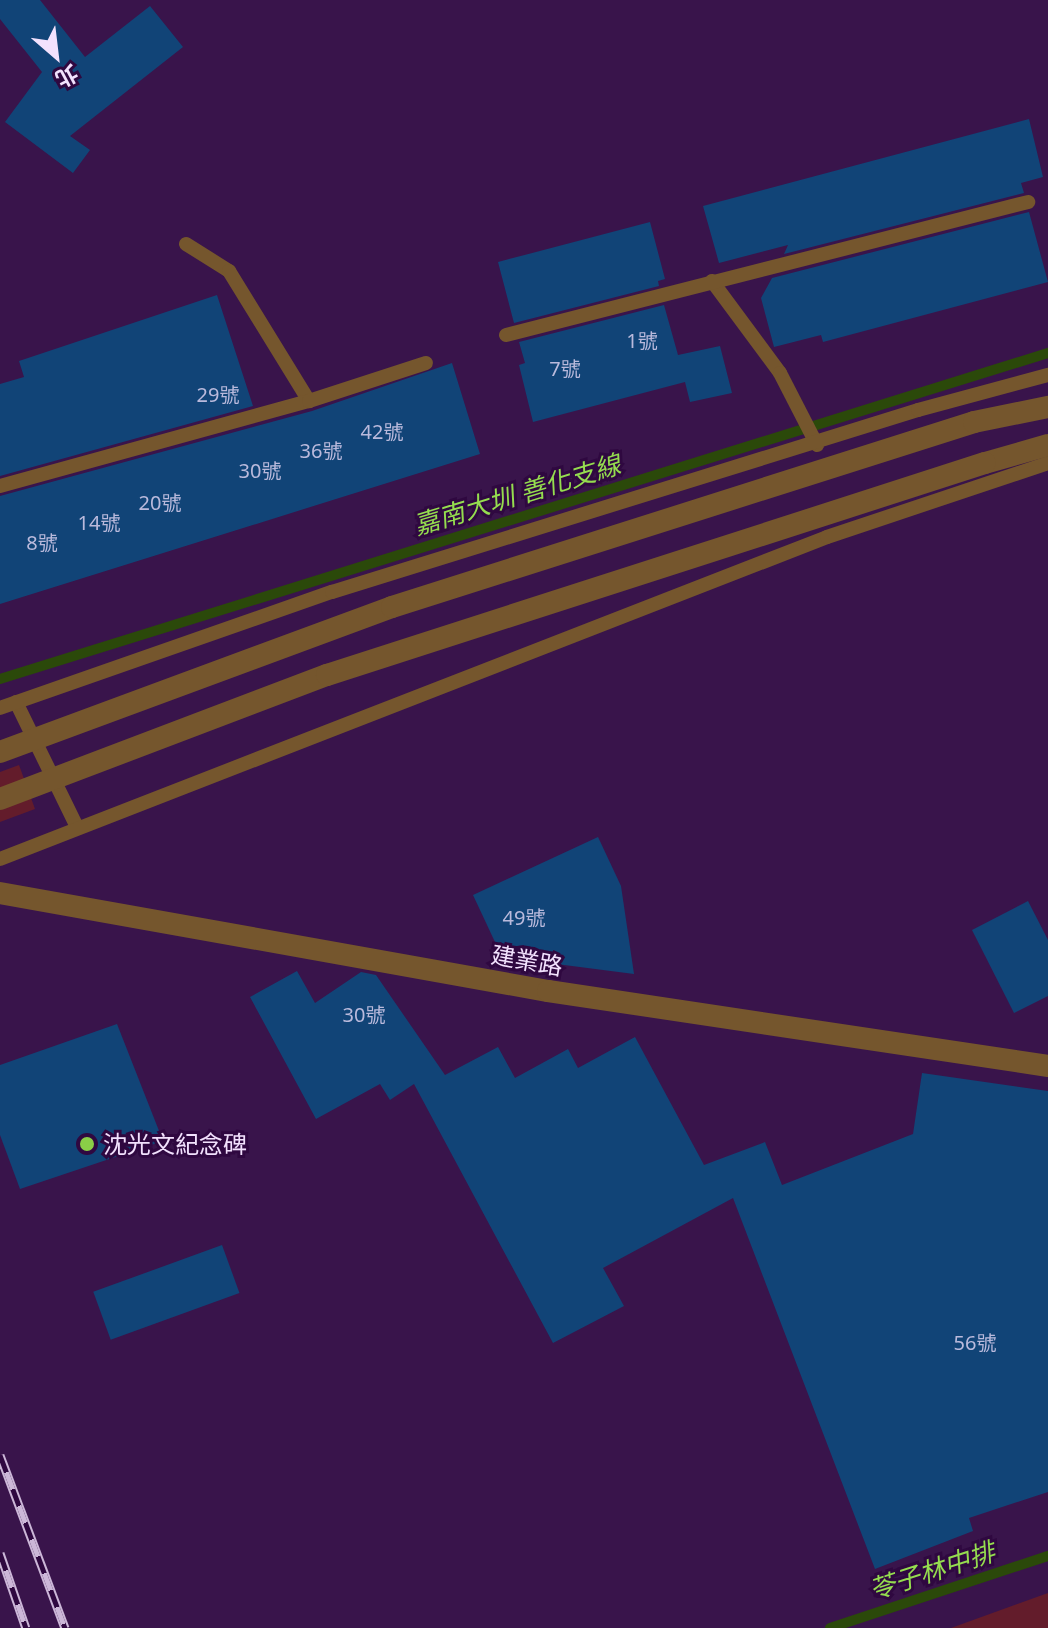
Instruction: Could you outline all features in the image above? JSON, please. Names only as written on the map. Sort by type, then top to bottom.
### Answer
[{"type":"street","points":[[0,752],[392,607],[974,422],[1048,407]]},
{"type":"street","points":[[0,799],[327,675],[1048,445]]},
{"type":"street","name":"建業路","points":[[0,893],[548,991],[1048,1066]]},
{"type":"lane","points":[[506,335],[1028,202]]},
{"type":"lane","points":[[186,244],[229,271],[309,401]]},
{"type":"lane","points":[[712,281],[808,419],[817,445]]},
{"type":"lane","points":[[0,486],[309,401],[426,363]]},
{"type":"lane","points":[[0,708],[332,592],[817,445],[918,410],[1048,375]]},
{"type":"lane","points":[[0,859],[827,537],[1048,463]]},
{"type":"lane","points":[[16,702],[77,827]]},
{"type":"shaded area","points":[[19,765],[35,809],[0,822],[0,772]]},
{"type":"shaded area","points":[[1048,1593],[1048,1628],[951,1628]]},
{"type":"building","points":[[0,0],[40,0],[85,57],[150,6],[183,47],[70,136],[90,150],[73,173],[5,122],[42,72],[0,19]]},
{"type":"building","points":[[1029,119],[1043,177],[1021,183],[1024,193],[784,254],[788,245],[719,263],[703,206]]},
{"type":"building","points":[[1029,212],[1048,282],[823,342],[821,335],[774,347],[761,298],[772,278]]},
{"type":"building","points":[[650,222],[665,279],[658,281],[659,286],[514,323],[498,262]]},
{"type":"building","points":[[217,295],[253,406],[0,476],[0,384],[24,377],[19,361]]},
{"type":"building","points":[[664,305],[678,355],[720,346],[732,393],[690,402],[685,382],[533,422],[519,365],[525,363],[519,342]]},
{"type":"building","points":[[452,363],[480,454],[0,604],[0,496],[312,411]]},
{"type":"building","points":[[598,837],[621,886],[634,974],[502,957],[473,895]]},
{"type":"building","points":[[1028,901],[1048,940],[1048,996],[1014,1013],[972,930]]},
{"type":"building","points":[[297,971],[315,1003],[361,972],[376,975],[445,1075],[498,1047],[515,1078],[568,1049],[578,1068],[635,1037],[704,1165],[765,1142],[782,1185],[913,1134],[922,1073],[1048,1091],[1048,1492],[969,1518],[973,1531],[875,1569],[733,1198],[603,1268],[624,1306],[553,1343],[414,1084],[390,1100],[380,1084],[316,1119],[250,997]]},
{"type":"building","points":[[117,1024],[163,1141],[20,1189],[0,1135],[0,1065]]},
{"type":"building","points":[[222,1245],[239,1293],[111,1340],[93,1292]]},
{"type":"waterway","name":"嘉南大圳 善化支線","points":[[0,679],[1048,353]]},
{"type":"waterway","name":"苓子林中排","points":[[830,1628],[1048,1556]]},
{"type":"railway","points":[[0,1455],[65,1628]]},
{"type":"railway","points":[[0,1553],[26,1628]]},
{"type":"place","name":"沈光文紀念碑","points":[[87,1144]]}]
